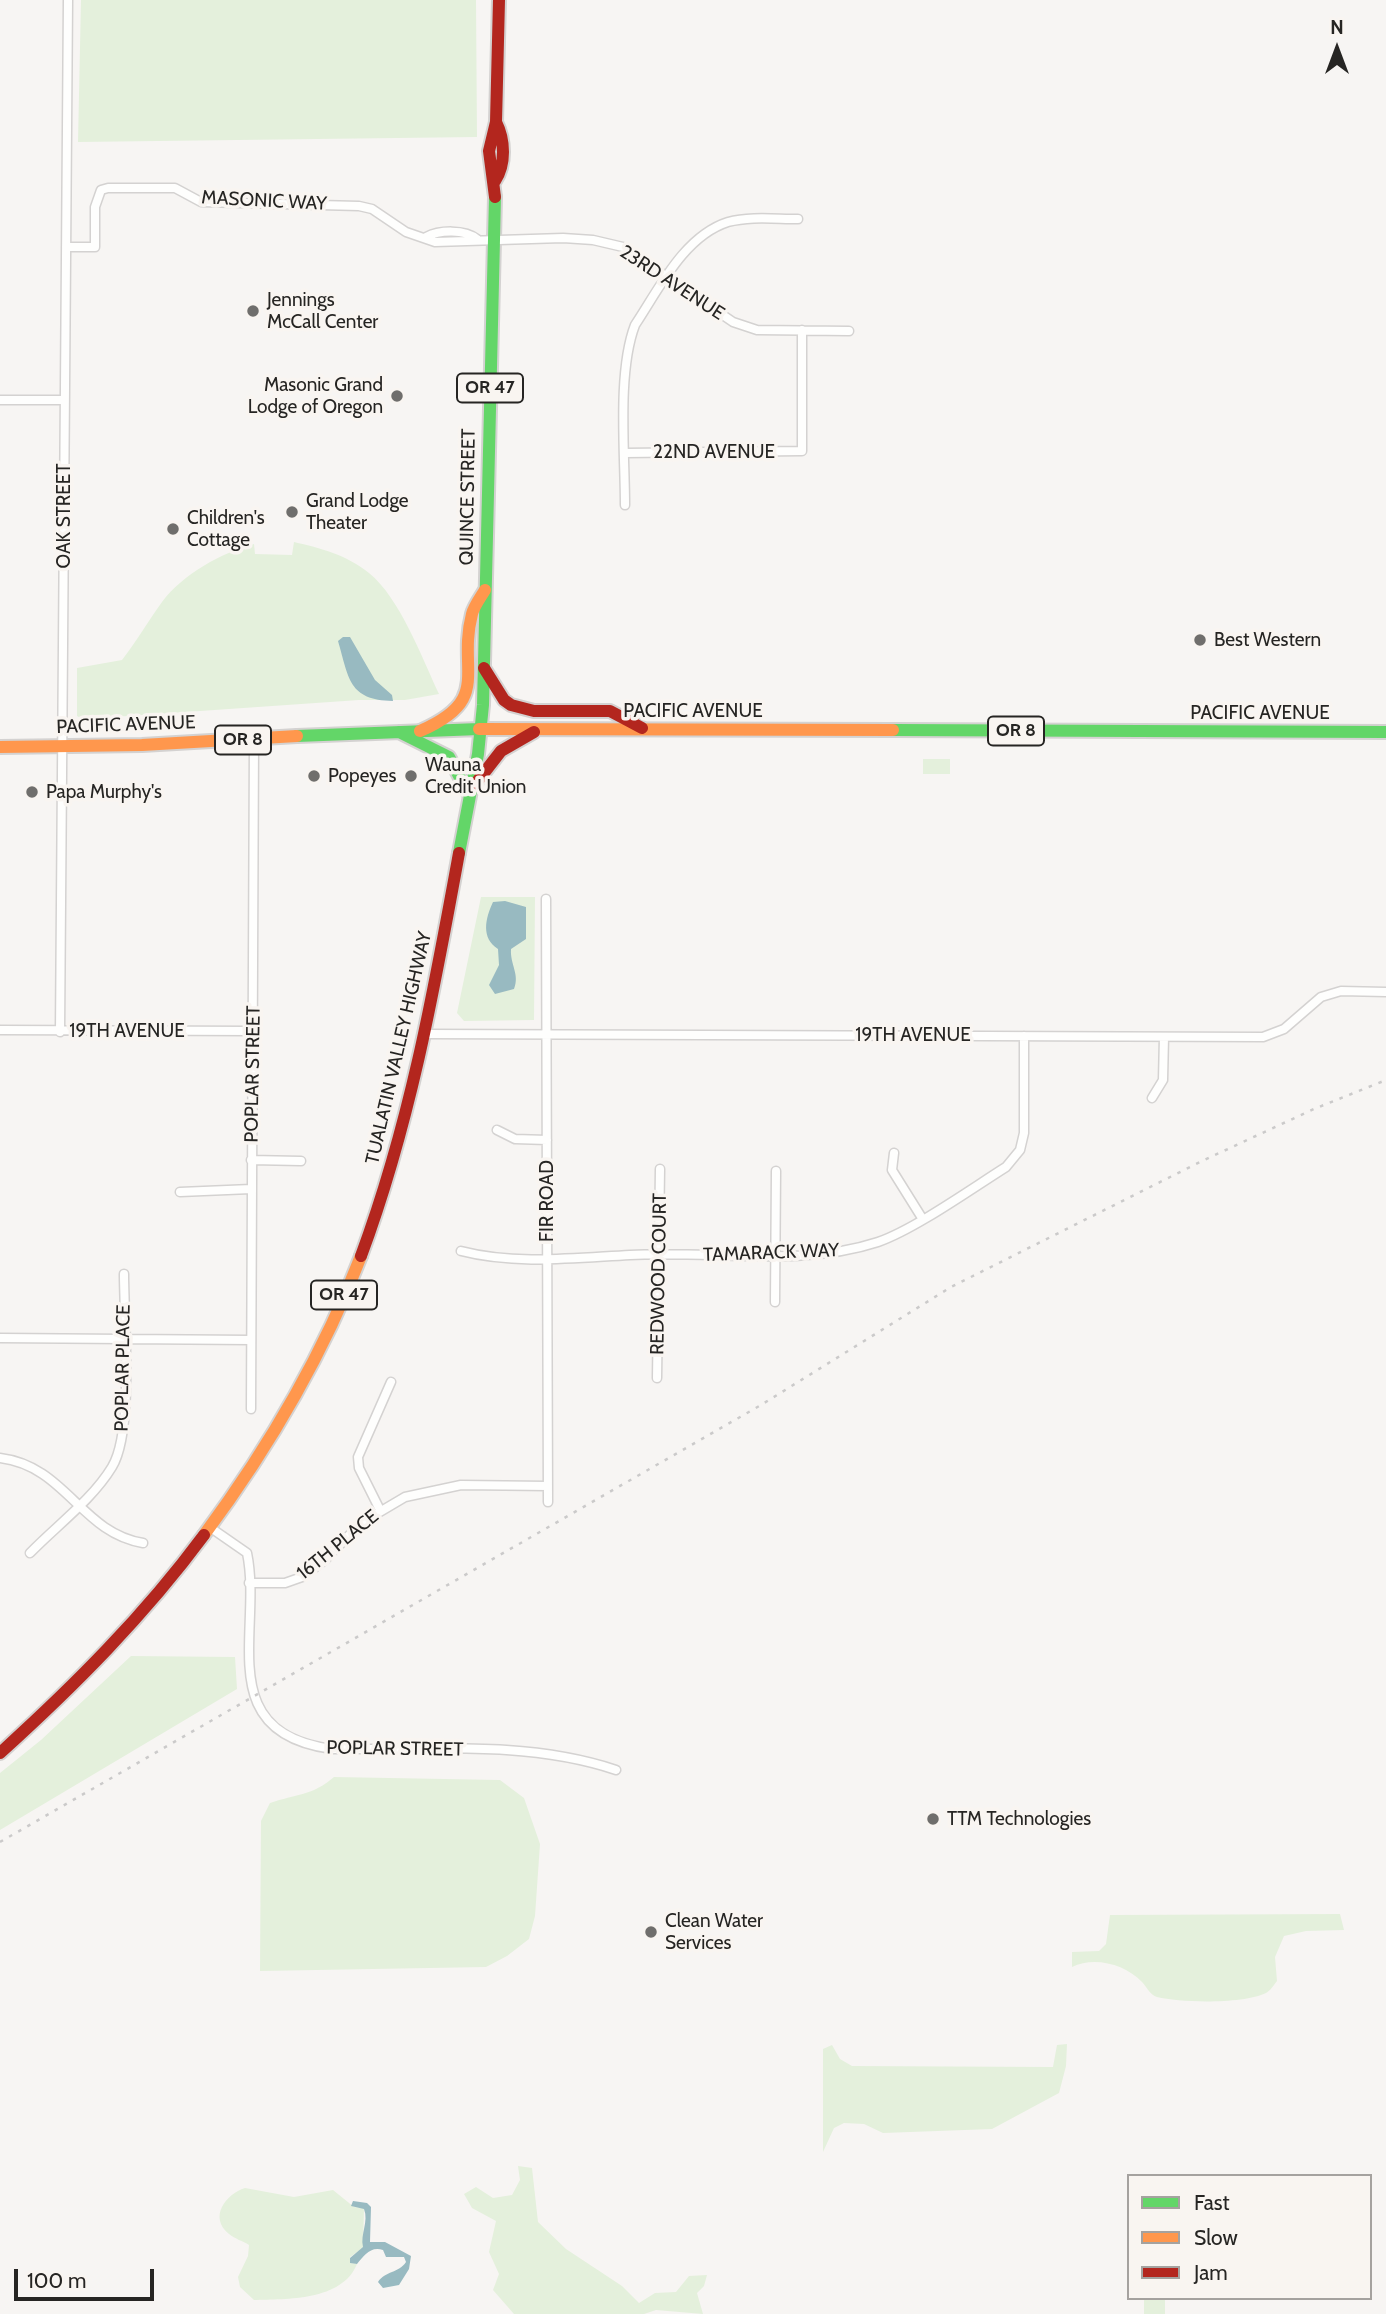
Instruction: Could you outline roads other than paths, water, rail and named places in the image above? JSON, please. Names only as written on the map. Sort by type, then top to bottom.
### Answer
[{"type":"main road","name":"QUINCE STREET","points":[[479,729],[484,667],[495,181],[501,174],[502,130],[496,122],[499,0]]},
{"type":"main road","points":[[420,730],[439,723],[463,703],[470,686],[472,613],[485,589]]},
{"type":"main road","points":[[484,667],[504,700],[511,705],[534,711],[610,711],[646,730]]},
{"type":"main road","name":"PACIFIC AVENUE","points":[[0,747],[63,747],[479,729],[1386,732]]},
{"type":"main road","name":"TUALATIN VALLEY HIGHWAY","points":[[0,1753],[60,1700],[117,1643],[211,1528],[281,1421],[345,1294],[389,1177],[425,1034],[479,729]]},
{"type":"main road","points":[[399,732],[449,757],[468,794],[501,751],[538,730]]},
{"type":"street","name":"OAK STREET","points":[[61,1032],[68,0]]},
{"type":"street","name":"MASONIC WAY","points":[[66,247],[95,247],[97,199],[101,190],[108,188],[176,188],[201,202],[359,206],[372,209],[407,232],[435,242],[470,243],[477,239],[494,239]]},
{"type":"street","points":[[625,505],[629,340],[635,325],[692,244],[708,230],[729,222],[751,219],[798,219]]},
{"type":"street","name":"23RD AVENUE","points":[[494,239],[593,240],[623,247],[733,322],[757,330],[849,331]]},
{"type":"street","name":"22ND AVENUE","points":[[625,453],[803,452],[802,330]]},
{"type":"street","points":[[0,400],[64,400]]},
{"type":"street","name":"POPLAR STREET","points":[[251,1409],[254,739]]},
{"type":"street","name":"FIR ROAD","points":[[547,899],[548,1502]]},
{"type":"street","name":"19TH AVENUE","points":[[425,1034],[1263,1037],[1284,1029],[1321,997],[1341,992],[1386,992]]},
{"type":"street","name":"19TH AVENUE","points":[[0,1030],[254,1031]]},
{"type":"street","name":"TAMARACK WAY","points":[[461,1251],[481,1256],[547,1259],[659,1255],[775,1256],[846,1251],[881,1241],[1006,1167],[1020,1150],[1024,1133],[1024,1036]]},
{"type":"street","points":[[1152,1097],[1163,1080],[1164,1037]]},
{"type":"street","points":[[497,1130],[515,1139],[547,1140]]},
{"type":"street","points":[[894,1153],[892,1170],[922,1218]]},
{"type":"street","points":[[251,1160],[301,1161]]},
{"type":"street","name":"REDWOOD COURT","points":[[657,1378],[660,1169]]},
{"type":"street","points":[[775,1302],[776,1171]]},
{"type":"street","points":[[180,1192],[251,1189]]},
{"type":"street","name":"POPLAR PLACE","points":[[30,1553],[101,1482],[120,1449],[124,1275]]},
{"type":"street","points":[[0,1338],[251,1340]]},
{"type":"street","points":[[380,1510],[359,1468],[358,1457],[391,1382]]},
{"type":"street","points":[[0,1458],[34,1467],[52,1478],[109,1532],[143,1543]]},
{"type":"street","name":"16TH PLACE","points":[[249,1583],[285,1583],[302,1577],[326,1559],[361,1523],[405,1497],[432,1489],[461,1485],[548,1486]]},
{"type":"street","name":"POPLAR STREET","points":[[211,1528],[247,1553],[248,1665],[251,1685],[268,1718],[291,1737],[314,1747],[332,1749],[538,1753],[582,1759],[616,1770]]},
{"type":"water","points":[[343,637],[350,637],[375,680],[392,695],[393,701],[367,696],[353,684],[338,641]]},
{"type":"water","points":[[505,901],[526,907],[526,939],[511,949],[516,979],[514,989],[495,994],[489,985],[499,965],[498,949],[489,939],[486,928],[493,902]]},
{"type":"water","points":[[353,2201],[367,2203],[371,2207],[370,2242],[385,2242],[411,2256],[409,2269],[399,2285],[383,2288],[378,2282],[403,2266],[406,2262],[404,2257],[386,2257],[383,2250],[374,2249],[357,2264],[350,2263],[350,2258],[363,2247],[366,2219],[364,2209],[351,2206]]},
{"type":"railway","points":[[0,1842],[761,1405],[951,1287],[1202,1161],[1314,1109],[1386,1080]]},
{"type":"place","name":"Jennings McCall Center","points":[[253,311]]},
{"type":"place","name":"Masonic Grand Lodge of Oregon","points":[[397,396]]},
{"type":"place","name":"Grand Lodge Theater","points":[[292,512]]},
{"type":"place","name":"Children's Cottage","points":[[173,529]]},
{"type":"place","name":"Best Western","points":[[1200,640]]},
{"type":"place","name":"Popeyes","points":[[314,776]]},
{"type":"place","name":"Wauna Credit Union","points":[[411,776]]},
{"type":"place","name":"Papa Murphy's","points":[[32,792]]},
{"type":"place","name":"TTM Technologies","points":[[933,1819]]},
{"type":"place","name":"Clean Water Services","points":[[651,1932]]}]
